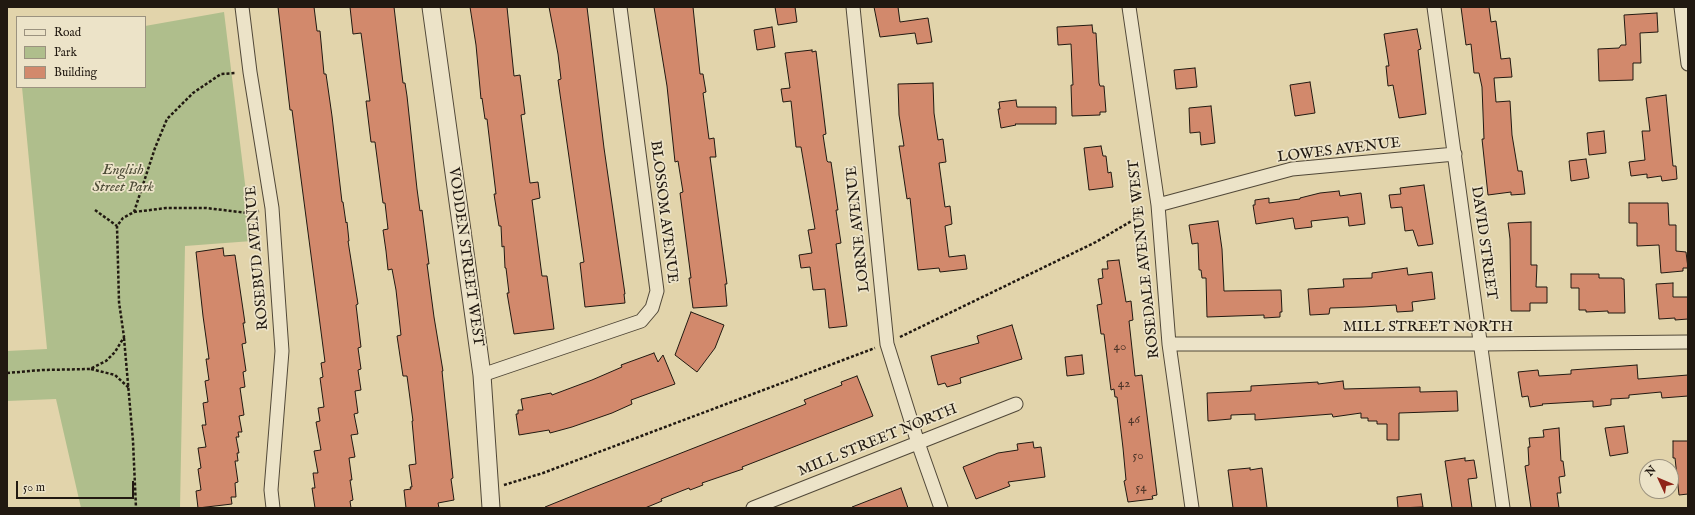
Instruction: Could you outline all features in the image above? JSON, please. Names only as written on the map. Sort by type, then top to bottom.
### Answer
[{"type":"street","name":"ROSEBUD AVENUE","points":[[242,7],[250,72],[272,208],[282,351],[271,490],[272,508]]},
{"type":"street","name":"VODDEN STREET WEST","points":[[431,7],[482,375],[491,489],[491,508]]},
{"type":"street","name":"BLOSSOM AVENUE","points":[[482,375],[641,321],[652,308],[658,291],[620,7]]},
{"type":"street","name":"LORNE AVENUE","points":[[853,7],[887,344],[918,443],[942,508]]},
{"type":"street","name":"ROSEDALE AVENUE WEST","points":[[1129,7],[1158,205],[1169,344],[1192,508]]},
{"type":"street","name":"DAVID STREET","points":[[1434,7],[1482,344],[1503,508]]},
{"type":"street","points":[[1681,7],[1688,64]]},
{"type":"street","name":"LOWES AVENUE","points":[[1158,205],[1292,169],[1455,154]]},
{"type":"street","name":"MILL STREET NORTH","points":[[1169,344],[1482,344],[1688,342]]},
{"type":"street","name":"MILL STREET NORTH","points":[[753,508],[1016,404]]},
{"type":"path","points":[[134,212],[155,148],[168,119],[193,93],[221,74],[250,72]]},
{"type":"path","points":[[899,338],[1096,242],[1158,205]]},
{"type":"path","points":[[136,508],[129,388],[119,302],[117,226],[123,218],[134,212],[166,208],[206,208],[248,213],[272,208]]},
{"type":"path","points":[[95,210],[117,226]]},
{"type":"path","points":[[90,369],[106,361],[115,352],[124,337]]},
{"type":"path","points":[[491,489],[551,470],[878,347]]},
{"type":"path","points":[[7,373],[42,370],[90,369],[115,375],[129,388]]},
{"type":"green space","name":"English Street Park","points":[[224,12],[252,241],[185,246],[180,508],[81,508],[56,399],[7,401],[7,351],[47,349],[22,88],[146,88],[146,26]]},
{"type":"building","points":[[278,7],[314,7],[317,31],[320,31],[324,74],[326,74],[342,202],[346,223],[347,222],[348,241],[358,304],[356,305],[361,347],[358,348],[361,369],[358,370],[361,390],[355,391],[358,413],[354,414],[358,434],[351,435],[355,457],[349,458],[353,500],[350,501],[351,508],[315,508],[312,488],[315,488],[313,473],[318,473],[314,451],[321,450],[316,422],[320,421],[318,408],[324,407],[320,378],[323,377],[321,363],[325,362],[292,110],[290,110]]},
{"type":"building","points":[[350,7],[394,7],[403,83],[405,83],[407,96],[417,189],[420,211],[422,210],[429,264],[427,264],[434,317],[443,371],[453,478],[451,479],[454,500],[438,503],[439,508],[406,508],[404,490],[411,489],[410,487],[412,487],[409,465],[416,464],[413,421],[407,376],[403,376],[397,336],[401,335],[396,290],[392,269],[388,270],[383,230],[388,229],[375,142],[371,142],[366,101],[370,101],[361,33],[353,34]]},
{"type":"building","points":[[470,7],[507,7],[514,76],[520,75],[525,114],[521,115],[530,183],[538,182],[540,198],[532,200],[542,276],[547,276],[554,329],[514,334],[507,293],[509,293],[505,268],[504,246],[502,247],[501,226],[499,226],[494,194],[496,194],[487,119],[485,119],[482,98],[481,99],[476,45]]},
{"type":"building","points":[[549,7],[587,7],[625,303],[585,307],[580,263],[584,262],[558,80],[561,79],[558,54]]},
{"type":"building","points":[[654,7],[693,7],[700,74],[703,74],[706,92],[703,93],[709,139],[714,138],[716,157],[710,157],[727,284],[725,284],[727,306],[693,308],[689,278],[691,278],[680,193],[683,192],[678,161],[675,162],[667,86]]},
{"type":"building","points":[[775,7],[795,7],[797,22],[778,25]]},
{"type":"building","points":[[874,7],[898,7],[900,22],[928,18],[932,42],[917,44],[915,33],[880,37]]},
{"type":"building","points":[[1461,7],[1489,7],[1491,22],[1496,21],[1501,59],[1510,58],[1512,77],[1494,78],[1496,102],[1510,101],[1512,135],[1518,171],[1522,171],[1525,194],[1511,195],[1511,192],[1488,195],[1482,139],[1484,139],[1482,87],[1479,73],[1474,73],[1471,44],[1466,45]]},
{"type":"building","points":[[1657,13],[1658,32],[1640,33],[1641,63],[1633,63],[1633,80],[1599,81],[1598,49],[1619,48],[1621,45],[1626,45],[1624,15]]},
{"type":"building","points":[[1092,25],[1093,33],[1096,33],[1099,83],[1100,86],[1104,86],[1106,112],[1100,112],[1100,115],[1072,116],[1071,85],[1073,85],[1071,44],[1058,45],[1057,27]]},
{"type":"building","points":[[772,27],[775,47],[757,50],[754,30]]},
{"type":"building","points":[[1417,29],[1421,49],[1418,50],[1426,114],[1399,118],[1393,85],[1388,86],[1386,66],[1389,66],[1384,34]]},
{"type":"building","points":[[812,50],[812,52],[816,51],[826,134],[823,135],[827,161],[831,162],[838,210],[836,210],[841,243],[836,244],[847,326],[829,328],[825,289],[813,290],[810,267],[801,268],[799,255],[812,253],[808,230],[815,229],[801,147],[796,147],[791,101],[783,102],[781,89],[790,88],[785,53]]},
{"type":"building","points":[[1195,68],[1197,87],[1176,89],[1174,70]]},
{"type":"building","points":[[1310,82],[1315,113],[1295,116],[1290,85]]},
{"type":"building","points":[[933,83],[934,113],[938,140],[943,139],[946,162],[939,163],[945,207],[950,206],[952,224],[945,226],[949,257],[965,255],[967,269],[940,272],[939,268],[918,270],[910,198],[907,199],[899,146],[904,146],[899,115],[898,84]]},
{"type":"building","points":[[1666,95],[1673,166],[1676,166],[1677,179],[1662,181],[1661,176],[1647,178],[1647,174],[1631,176],[1629,162],[1645,160],[1642,131],[1650,131],[1646,98]]},
{"type":"building","points":[[1016,100],[1017,107],[1056,107],[1056,124],[1015,124],[1016,125],[1001,128],[998,109],[1000,109],[999,102]]},
{"type":"building","points":[[1211,106],[1215,143],[1201,145],[1200,132],[1190,133],[1189,108]]},
{"type":"building","points":[[1604,131],[1606,153],[1589,155],[1587,133]]},
{"type":"building","points":[[1101,146],[1103,156],[1106,156],[1108,173],[1111,172],[1113,187],[1089,190],[1084,148]]},
{"type":"building","points":[[1586,159],[1589,178],[1571,181],[1569,161]]},
{"type":"building","points":[[1424,185],[1433,244],[1418,246],[1413,230],[1405,231],[1402,207],[1391,208],[1389,195],[1401,194],[1400,188]]},
{"type":"building","points":[[1339,191],[1340,196],[1361,193],[1365,224],[1349,226],[1348,217],[1311,221],[1312,227],[1295,229],[1293,218],[1256,224],[1253,205],[1255,205],[1255,200],[1269,198],[1269,203],[1300,199],[1320,193]]},
{"type":"building","points":[[1629,203],[1668,203],[1669,225],[1676,225],[1676,251],[1686,252],[1688,268],[1683,268],[1683,271],[1661,273],[1659,245],[1637,246],[1637,223],[1629,223]]},
{"type":"building","points":[[1218,221],[1222,249],[1224,291],[1281,290],[1282,312],[1280,312],[1280,317],[1264,318],[1264,315],[1207,317],[1206,278],[1202,278],[1201,270],[1199,270],[1198,243],[1192,244],[1189,225]]},
{"type":"building","points":[[1531,222],[1531,265],[1537,265],[1536,287],[1547,287],[1547,303],[1530,303],[1530,311],[1511,311],[1510,239],[1508,223]]},
{"type":"building","points":[[223,248],[224,256],[235,255],[245,323],[243,323],[246,343],[242,344],[246,371],[243,372],[245,387],[240,388],[244,415],[239,416],[242,432],[238,432],[239,437],[236,437],[239,453],[237,453],[238,461],[235,461],[238,482],[235,483],[236,497],[231,497],[232,504],[198,508],[196,491],[201,490],[198,469],[201,468],[198,448],[206,447],[202,425],[206,425],[203,403],[208,402],[205,381],[209,380],[206,359],[209,359],[196,252]]},
{"type":"building","points":[[1119,260],[1126,302],[1131,301],[1133,320],[1129,321],[1135,376],[1142,375],[1157,495],[1152,496],[1153,499],[1128,502],[1124,481],[1126,480],[1117,397],[1115,397],[1114,389],[1111,390],[1104,334],[1101,334],[1097,305],[1102,304],[1098,279],[1103,278],[1102,269],[1108,269],[1107,261]]},
{"type":"building","points":[[1407,268],[1408,275],[1432,272],[1435,299],[1412,302],[1413,311],[1397,312],[1396,305],[1330,308],[1329,314],[1310,315],[1308,289],[1344,287],[1343,279],[1372,278],[1372,273]]},
{"type":"building","points":[[1571,274],[1599,274],[1599,278],[1624,279],[1625,313],[1608,313],[1608,311],[1586,312],[1586,310],[1579,310],[1579,288],[1571,288]]},
{"type":"building","points":[[1673,283],[1673,297],[1688,297],[1688,319],[1659,319],[1656,284]]},
{"type":"building","points":[[691,312],[724,325],[715,348],[697,372],[675,355]]},
{"type":"building","points":[[1012,325],[1022,359],[960,378],[961,383],[947,387],[945,383],[938,385],[931,356],[979,343],[977,336]]},
{"type":"building","points":[[654,353],[658,362],[663,355],[675,384],[631,400],[632,404],[612,413],[572,427],[550,433],[549,430],[519,435],[516,414],[518,414],[518,410],[523,410],[521,399],[551,393],[552,395],[622,367],[621,365]]},
{"type":"building","points":[[1082,355],[1084,374],[1067,376],[1065,357]]},
{"type":"building","points":[[1637,365],[1638,379],[1688,375],[1688,396],[1662,398],[1661,392],[1629,395],[1629,398],[1611,399],[1611,405],[1593,407],[1593,401],[1542,404],[1543,405],[1530,407],[1528,396],[1522,397],[1518,372],[1538,370],[1539,376],[1571,374],[1571,370]]},
{"type":"building","points":[[857,376],[873,416],[742,467],[743,469],[702,483],[703,485],[690,490],[689,488],[661,499],[662,501],[645,508],[545,507],[806,404],[804,400],[842,385],[841,382]]},
{"type":"building","points":[[1343,381],[1344,389],[1420,387],[1420,392],[1457,391],[1458,411],[1399,413],[1399,440],[1387,440],[1387,424],[1377,424],[1377,421],[1368,421],[1368,418],[1361,418],[1361,413],[1333,417],[1332,414],[1255,420],[1255,414],[1231,415],[1231,419],[1208,421],[1207,393],[1251,391],[1251,386],[1318,382],[1318,384]]},
{"type":"building","points":[[1624,426],[1628,453],[1610,456],[1605,428]]},
{"type":"building","points":[[1559,428],[1561,461],[1563,461],[1565,476],[1559,477],[1561,493],[1557,493],[1559,508],[1531,508],[1525,466],[1529,465],[1529,438],[1544,437],[1543,430]]},
{"type":"building","points":[[1673,441],[1688,441],[1688,494],[1679,495],[1679,459],[1673,458]]},
{"type":"building","points":[[1033,442],[1034,448],[1041,447],[1045,477],[1008,482],[1010,486],[976,499],[963,467],[998,453],[1018,450],[1017,444]]},
{"type":"building","points":[[1465,458],[1465,461],[1474,460],[1477,478],[1468,479],[1472,508],[1452,508],[1445,461]]},
{"type":"building","points":[[1250,468],[1250,470],[1262,468],[1267,508],[1233,508],[1228,470]]},
{"type":"building","points":[[901,488],[908,508],[852,508],[852,507]]},
{"type":"building","points":[[1421,494],[1423,507],[1398,508],[1397,497]]}]
